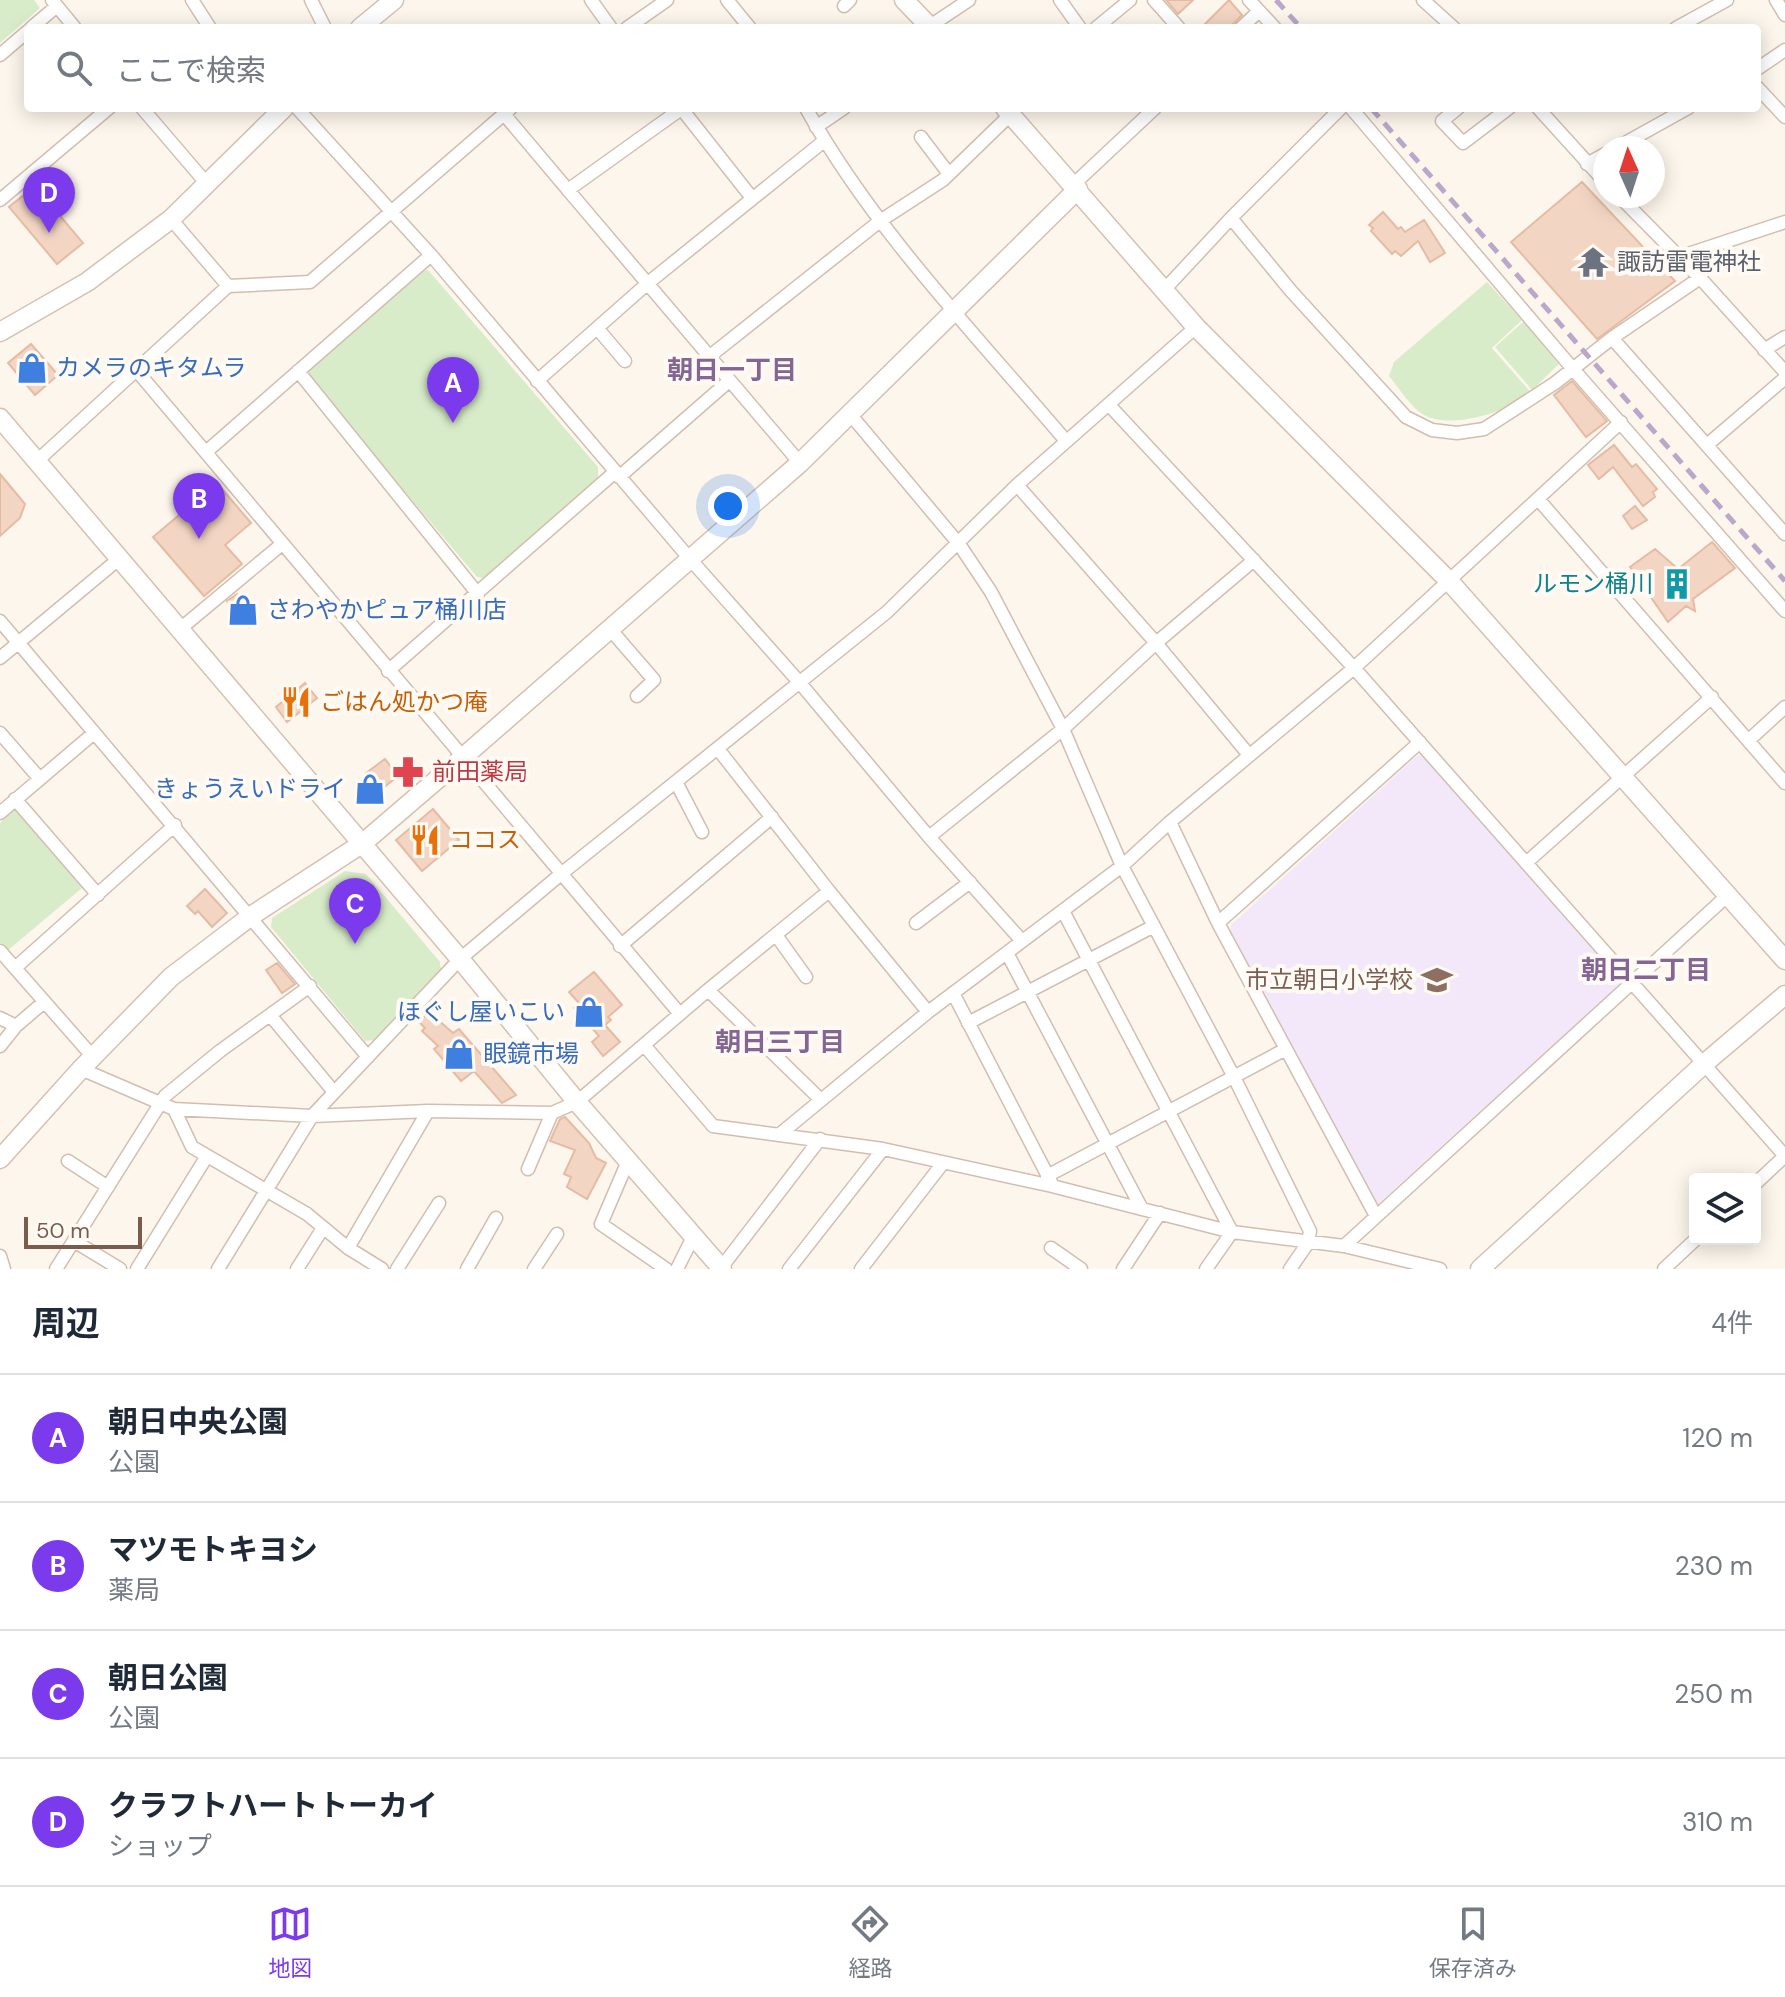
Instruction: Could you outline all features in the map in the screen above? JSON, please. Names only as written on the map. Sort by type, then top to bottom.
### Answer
[{"type":"street","points":[[192,0],[207,24]]},
{"type":"street","points":[[311,0],[323,24]]},
{"type":"street","points":[[365,24],[394,0]]},
{"type":"street","points":[[591,0],[608,24]]},
{"type":"street","points":[[633,24],[667,0]]},
{"type":"street","points":[[727,0],[747,24]]},
{"type":"street","points":[[904,0],[926,24]]},
{"type":"street","points":[[933,24],[969,0]]},
{"type":"street","points":[[1060,0],[1077,24]]},
{"type":"street","points":[[1101,24],[1130,0]]},
{"type":"street","points":[[1154,0],[1175,24]]},
{"type":"street","points":[[1249,0],[1271,24]]},
{"type":"street","points":[[1423,0],[1450,24]]},
{"type":"street","points":[[1683,24],[1727,0]]},
{"type":"street","points":[[1776,0],[1785,15]]},
{"type":"street","points":[[35,24],[54,3],[72,24]]},
{"type":"street","points":[[1245,24],[1259,11]]},
{"type":"street","points":[[0,55],[24,35]]},
{"type":"street","points":[[1761,66],[1785,50]]},
{"type":"street","points":[[1761,91],[1785,117]]},
{"type":"street","points":[[0,200],[104,112]]},
{"type":"street","points":[[145,112],[207,184]]},
{"type":"street","points":[[0,332],[87,282],[171,219],[273,112]]},
{"type":"street","points":[[301,112],[431,255],[929,837],[1022,941]]},
{"type":"street","points":[[37,461],[228,286],[310,282],[506,112]]},
{"type":"street","points":[[508,112],[568,190],[800,463]]},
{"type":"street","points":[[568,190],[675,112]]},
{"type":"street","points":[[684,112],[752,198]]},
{"type":"street","points":[[808,112],[824,141],[880,221],[1066,441]]},
{"type":"street","points":[[816,127],[838,112]]},
{"type":"street","points":[[710,356],[880,221],[949,174],[1007,112]]},
{"type":"street","points":[[1009,112],[1196,327],[1450,582],[1785,960]]},
{"type":"street","points":[[0,1159],[171,977],[251,916],[363,843],[800,463],[1151,112]]},
{"type":"street","points":[[1165,289],[1337,112]]},
{"type":"street","points":[[1354,112],[1573,369],[1785,611]]},
{"type":"street","points":[[1453,112],[1442,121],[1463,143],[1504,112]]},
{"type":"street","points":[[1542,112],[1593,170]]},
{"type":"street","points":[[1638,136],[1681,112]]},
{"type":"street","points":[[921,137],[949,174]]},
{"type":"street","points":[[537,381],[648,283],[824,141]]},
{"type":"street","points":[[1587,164],[1593,161]]},
{"type":"street","points":[[1631,208],[1700,278],[1785,375],[1707,445]]},
{"type":"street","points":[[1231,218],[1291,291],[1406,417],[1432,430],[1457,433],[1484,429],[1514,411],[1700,278]]},
{"type":"street","points":[[171,219],[228,286]]},
{"type":"street","points":[[1679,257],[1785,222]]},
{"type":"street","points":[[206,452],[431,255]]},
{"type":"street","points":[[218,1269],[312,1116],[460,959],[887,612],[1017,485],[1196,327]]},
{"type":"street","points":[[597,328],[625,361]]},
{"type":"street","points":[[1764,350],[1785,337]]},
{"type":"street","points":[[1612,338],[1785,534]]},
{"type":"street","points":[[137,371],[461,759],[680,1014]]},
{"type":"street","points":[[298,371],[478,594]]},
{"type":"street","points":[[388,671],[729,381]]},
{"type":"street","points":[[1109,405],[1354,668],[1785,1156],[1761,1178]]},
{"type":"street","points":[[850,414],[959,544],[991,592],[1063,729],[1122,866],[1234,1077],[1310,1231],[1308,1243],[1290,1269]]},
{"type":"street","points":[[0,418],[363,843],[577,1102],[722,1269],[820,1139]]},
{"type":"street","points":[[780,1134],[928,1012],[1122,866],[1354,668],[1621,422]]},
{"type":"street","points":[[1017,485],[1156,643],[1249,755]]},
{"type":"street","points":[[1538,499],[1785,783]]},
{"type":"street","points":[[180,629],[282,544]]},
{"type":"street","points":[[0,658],[120,558]]},
{"type":"street","points":[[929,837],[1063,729],[1156,643],[1254,560]]},
{"type":"street","points":[[0,621],[368,1057]]},
{"type":"street","points":[[610,629],[654,680],[637,696]]},
{"type":"street","points":[[1527,862],[1712,697]]},
{"type":"street","points":[[1749,740],[1785,707]]},
{"type":"street","points":[[0,733],[40,779]]},
{"type":"street","points":[[0,813],[94,733]]},
{"type":"street","points":[[1218,923],[1420,742]]},
{"type":"street","points":[[718,749],[928,1012]]},
{"type":"street","points":[[676,782],[702,832]]},
{"type":"street","points":[[15,799],[98,895]]},
{"type":"street","points":[[620,946],[772,817]]},
{"type":"street","points":[[1170,822],[1218,923],[1376,1216]]},
{"type":"street","points":[[15,968],[175,825]]},
{"type":"street","points":[[916,923],[970,882]]},
{"type":"street","points":[[0,951],[44,1002],[87,1063],[159,1104],[174,1109],[312,1116],[428,1111],[552,1113],[577,1102],[829,891]]},
{"type":"street","points":[[1344,1246],[1728,895]]},
{"type":"street","points":[[1063,911],[1232,1232]]},
{"type":"street","points":[[968,1023],[1154,926]]},
{"type":"street","points":[[776,935],[806,977]]},
{"type":"street","points":[[1007,953],[1142,1209]]},
{"type":"street","points":[[56,1269],[165,1096],[310,986]]},
{"type":"street","points":[[708,990],[820,1099]]},
{"type":"street","points":[[953,993],[1050,1181]]},
{"type":"street","points":[[1480,1269],[1705,1063],[1785,995]]},
{"type":"street","points":[[0,1046],[16,1026],[44,1002]]},
{"type":"street","points":[[270,1015],[334,1092]]},
{"type":"street","points":[[0,1018],[16,1026]]},
{"type":"street","points":[[644,1045],[713,1126],[883,1149],[943,1163],[1050,1181],[1232,1232],[1344,1246],[1440,1269]]},
{"type":"street","points":[[1050,1181],[1108,1144],[1286,1049]]},
{"type":"street","points":[[174,1109],[192,1147],[307,1214],[348,1248],[379,1268]]},
{"type":"street","points":[[348,1248],[428,1111]]},
{"type":"street","points":[[528,1169],[552,1113]]},
{"type":"street","points":[[789,1269],[883,1149]]},
{"type":"street","points":[[137,1269],[207,1156]]},
{"type":"street","points":[[68,1161],[108,1187]]},
{"type":"street","points":[[628,1161],[601,1224],[666,1269]]},
{"type":"street","points":[[864,1268],[943,1163]]},
{"type":"street","points":[[397,1269],[439,1203]]},
{"type":"street","points":[[1123,1269],[1160,1213]]},
{"type":"street","points":[[467,1269],[496,1218]]},
{"type":"street","points":[[297,1269],[323,1228]]},
{"type":"street","points":[[1206,1269],[1232,1232]]},
{"type":"street","points":[[534,1269],[557,1234]]},
{"type":"street","points":[[677,1269],[693,1237]]},
{"type":"street","points":[[74,1241],[120,1269]]},
{"type":"street","points":[[1664,1269],[1690,1245]]},
{"type":"street","points":[[1051,1248],[1081,1269]]},
{"type":"street","points":[[0,1256],[4,1269]]},
{"type":"shaded area","name":"市立朝日小学校","points":[[1418,755],[1426,756],[1620,976],[1620,984],[1379,1203],[1372,1201],[1230,935],[1231,925]]},
{"type":"green space","points":[[0,0],[34,0],[40,8],[0,43]]},
{"type":"green space","points":[[428,270],[598,467],[598,478],[485,578],[477,577],[309,378],[309,370]]},
{"type":"green space","points":[[1487,282],[1522,320],[1492,348],[1532,394],[1475,418],[1443,420],[1429,417],[1414,407],[1389,376],[1394,362]]},
{"type":"green space","points":[[1524,321],[1559,364],[1532,390],[1495,347]]},
{"type":"green space","points":[[17,808],[82,888],[7,951],[0,942],[0,823]]},
{"type":"green space","points":[[345,871],[366,874],[440,962],[441,971],[374,1040],[365,1041],[271,927],[272,918]]},
{"type":"building","points":[[1166,0],[1193,0],[1178,14]]},
{"type":"building","points":[[1229,0],[1242,15],[1233,24],[1205,24]]},
{"type":"building","name":"諏訪雷電神社","points":[[1582,182],[1593,194],[1593,208],[1606,208],[1675,281],[1597,339],[1511,242]]},
{"type":"building","points":[[35,186],[83,243],[57,264],[9,207]]},
{"type":"building","points":[[1383,212],[1398,229],[1401,227],[1405,232],[1424,220],[1445,253],[1430,262],[1418,241],[1401,256],[1395,251],[1392,254],[1369,225]]},
{"type":"building","points":[[31,344],[58,375],[35,395],[8,363]]},
{"type":"building","points":[[1572,381],[1607,421],[1586,437],[1554,395]]},
{"type":"building","points":[[1614,445],[1632,467],[1636,464],[1657,489],[1653,492],[1655,497],[1643,506],[1613,467],[1599,479],[1588,465]]},
{"type":"building","points":[[0,474],[25,504],[20,518],[0,536]]},
{"type":"building","points":[[217,483],[251,523],[225,545],[242,564],[204,596],[153,537]]},
{"type":"building","points":[[1635,506],[1647,520],[1632,529],[1623,516]]},
{"type":"building","name":"ルモン桶川","points":[[1712,542],[1735,568],[1693,599],[1695,611],[1686,606],[1668,622],[1630,567],[1655,549],[1678,569]]},
{"type":"building","points":[[237,594],[258,619],[249,627],[227,601]]},
{"type":"building","points":[[305,683],[317,698],[287,722],[276,707]]},
{"type":"building","points":[[385,759],[398,776],[378,792],[384,798],[368,798],[359,786],[370,777],[366,773]]},
{"type":"building","points":[[433,809],[459,840],[422,871],[396,840]]},
{"type":"building","points":[[205,889],[227,913],[212,927],[198,911],[195,914],[187,906]]},
{"type":"building","points":[[277,963],[295,984],[282,993],[266,970]]},
{"type":"building","points":[[594,972],[622,1005],[608,1017],[611,1020],[605,1025],[620,1042],[603,1056],[592,1042],[599,1036],[574,1008],[579,1003],[569,992]]},
{"type":"building","points":[[429,1012],[453,1033],[459,1029],[516,1095],[502,1103],[474,1071],[461,1081],[434,1049],[438,1046],[422,1031],[425,1028],[419,1022]]},
{"type":"building","points":[[565,1117],[589,1143],[596,1158],[606,1163],[587,1199],[567,1187],[571,1177],[564,1174],[575,1150],[550,1141],[560,1119]]},
{"type":"railway","points":[[1276,0],[1297,24]]},
{"type":"railway","points":[[1375,112],[1785,581]]},
{"type":"place","name":"クラフトハートトーカイ","points":[[49,233]]},
{"type":"place","name":"諏訪雷電神社","points":[[1593,262]]},
{"type":"place","name":"カメラのキタムラ","points":[[32,368]]},
{"type":"place","name":"朝日中央公園","points":[[453,423]]},
{"type":"place","name":"マツモトキヨシ","points":[[199,539]]},
{"type":"place","name":"ルモン桶川","points":[[1677,584]]},
{"type":"place","name":"さわやかピュア桶川店","points":[[243,610]]},
{"type":"place","name":"ごはん処かつ庵","points":[[296,702]]},
{"type":"place","name":"前田薬局","points":[[408,772]]},
{"type":"place","name":"きょうえいドライ","points":[[370,789]]},
{"type":"place","name":"ココス","points":[[425,840]]},
{"type":"place","name":"朝日公園","points":[[355,944]]},
{"type":"place","name":"市立朝日小学校","points":[[1437,980]]},
{"type":"place","name":"ほぐし屋いこい","points":[[589,1012]]},
{"type":"place","name":"眼鏡市場","points":[[459,1054]]},
{"type":"district","name":"朝日一丁目","points":[[732,370]]},
{"type":"district","name":"朝日二丁目","points":[[1646,970]]},
{"type":"district","name":"朝日三丁目","points":[[780,1042]]}]
